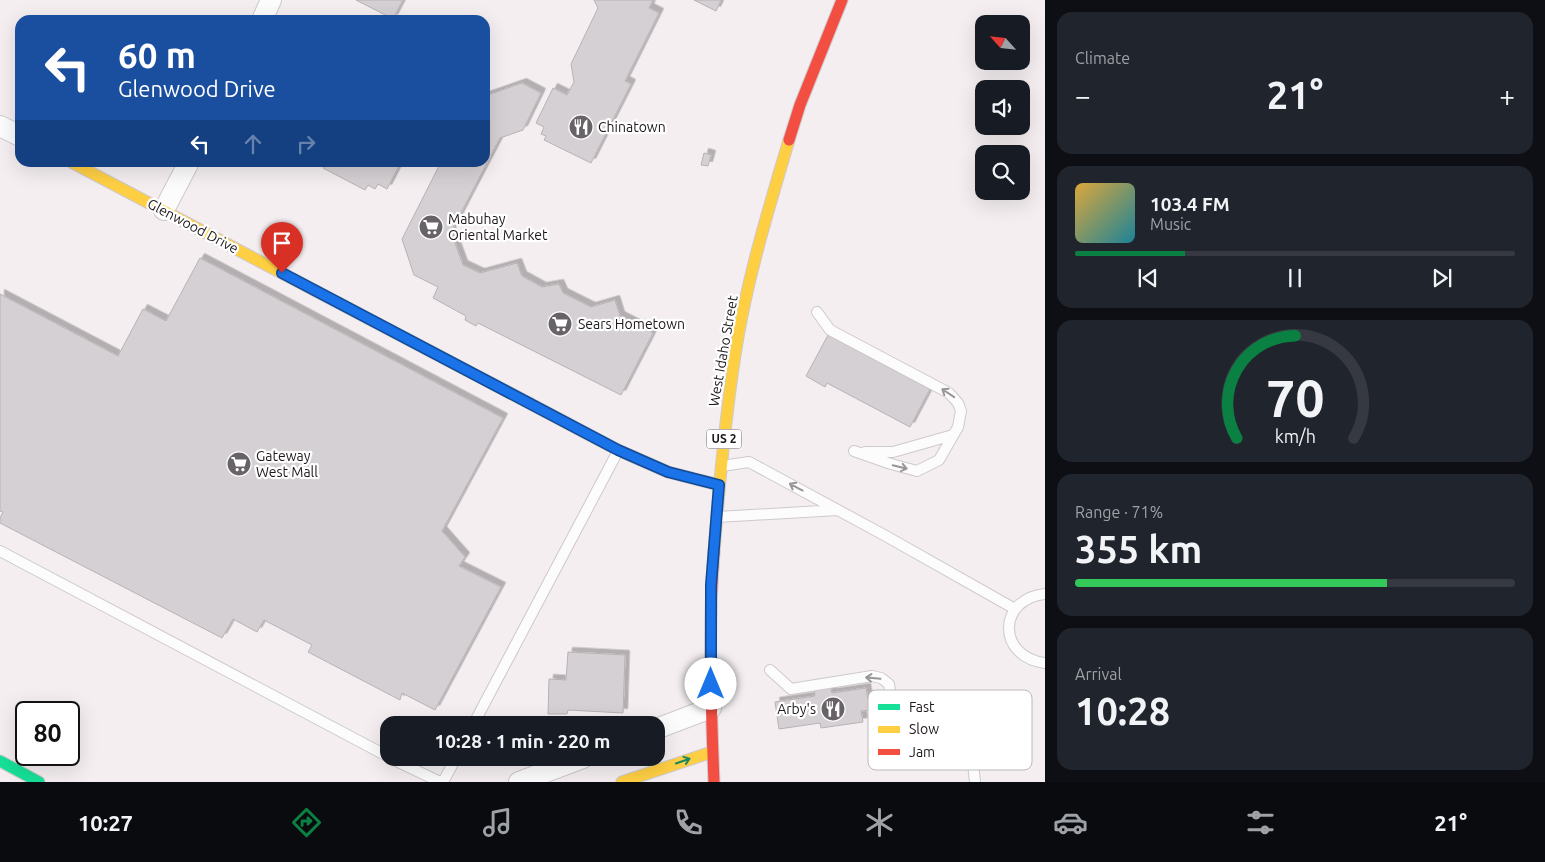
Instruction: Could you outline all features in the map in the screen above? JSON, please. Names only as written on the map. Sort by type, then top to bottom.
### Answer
[{"type":"main road","name":"West Idaho Street","points":[[714,782],[711,708],[711,585],[719,485],[735,354],[758,247],[800,105],[842,0]]},
{"type":"main road","name":"Glenwood Drive","points":[[81,167],[618,450],[668,472],[719,485]]},
{"type":"main road","points":[[622,782],[712,752]]},
{"type":"main road","points":[[0,761],[39,782]]},
{"type":"street","points":[[0,126],[15,134]]},
{"type":"street","points":[[164,210],[186,167]]},
{"type":"street","points":[[665,726],[711,708]]},
{"type":"street","points":[[520,782],[562,766]]},
{"type":"lane","points":[[817,312],[830,330],[949,393],[954,398],[960,411],[958,427],[939,460],[917,471],[854,451],[893,452],[953,435]]},
{"type":"lane","points":[[478,716],[618,450]]},
{"type":"lane","points":[[721,466],[750,462],[1015,609]]},
{"type":"lane","points":[[716,517],[839,510]]},
{"type":"lane","points":[[0,551],[380,752]]},
{"type":"lane","points":[[1045,594],[1034,595],[1024,600],[1015,609],[1009,628],[1011,639],[1016,649],[1024,657],[1034,662],[1045,663]]},
{"type":"lane","points":[[770,670],[791,689],[872,676],[881,678],[889,684],[890,690]]},
{"type":"lane","points":[[408,766],[441,782],[451,766]]},
{"type":"building","points":[[356,0],[403,0],[395,15],[385,15]]},
{"type":"building","points":[[594,0],[653,0],[649,8],[659,13],[625,81],[631,84],[591,163],[544,140],[546,136],[541,134],[544,127],[536,123],[553,88],[567,95],[574,82],[571,64],[598,8]]},
{"type":"building","points":[[694,0],[721,0],[716,11]]},
{"type":"building","points":[[522,83],[541,93],[523,130],[500,138],[490,157],[490,94]]},
{"type":"building","points":[[704,153],[711,155],[708,166],[701,165]]},
{"type":"building","points":[[398,167],[387,189],[378,184],[375,189],[368,185],[365,190],[323,168]]},
{"type":"building","points":[[438,167],[485,167],[451,232],[463,265],[480,273],[517,263],[522,276],[542,287],[559,284],[563,293],[591,307],[615,300],[620,316],[653,333],[621,395],[478,323],[476,326],[465,320],[466,316],[433,298],[438,287],[414,275],[402,239]]},
{"type":"building","name":"Gateway West Mall","points":[[200,258],[503,418],[442,531],[465,557],[459,566],[501,587],[435,710],[402,693],[400,700],[308,652],[312,645],[264,620],[257,632],[233,619],[222,638],[0,523],[3,512],[0,511],[0,294],[118,356],[143,309],[166,321]]},
{"type":"building","points":[[828,335],[930,389],[910,427],[827,383],[825,387],[806,376]]},
{"type":"building","points":[[568,652],[625,655],[623,713],[568,710],[567,714],[548,714],[549,679],[566,680]]},
{"type":"building","points":[[831,688],[832,693],[866,688],[868,710],[861,711],[863,722],[821,728],[820,723],[779,729],[775,702],[815,696],[814,690]]},
{"type":"traffic: fast","points":[[314,290],[529,403]]},
{"type":"traffic: fast","points":[[0,761],[39,782]]},
{"type":"traffic: slow","points":[[714,552],[725,428],[740,328],[758,247],[789,140]]},
{"type":"traffic: slow","points":[[80,167],[314,290]]},
{"type":"traffic: slow","points":[[622,782],[712,752]]},
{"type":"traffic: jam","points":[[789,140],[800,105],[842,0]]},
{"type":"traffic: jam","points":[[529,403],[618,450],[668,472],[719,485]]},
{"type":"traffic: jam","points":[[714,552],[711,638],[714,782]]},
{"type":"place","name":"Chinatown","points":[[581,127]]},
{"type":"place","name":"Mabuhay Oriental Market","points":[[431,227]]},
{"type":"place","name":"Sears Hometown","points":[[560,324]]},
{"type":"place","name":"Gateway West Mall","points":[[239,464]]},
{"type":"place","name":"Arby's","points":[[833,709]]},
{"type":"route","points":[[282,273],[618,450],[668,472],[719,485],[711,585],[711,684]]}]
